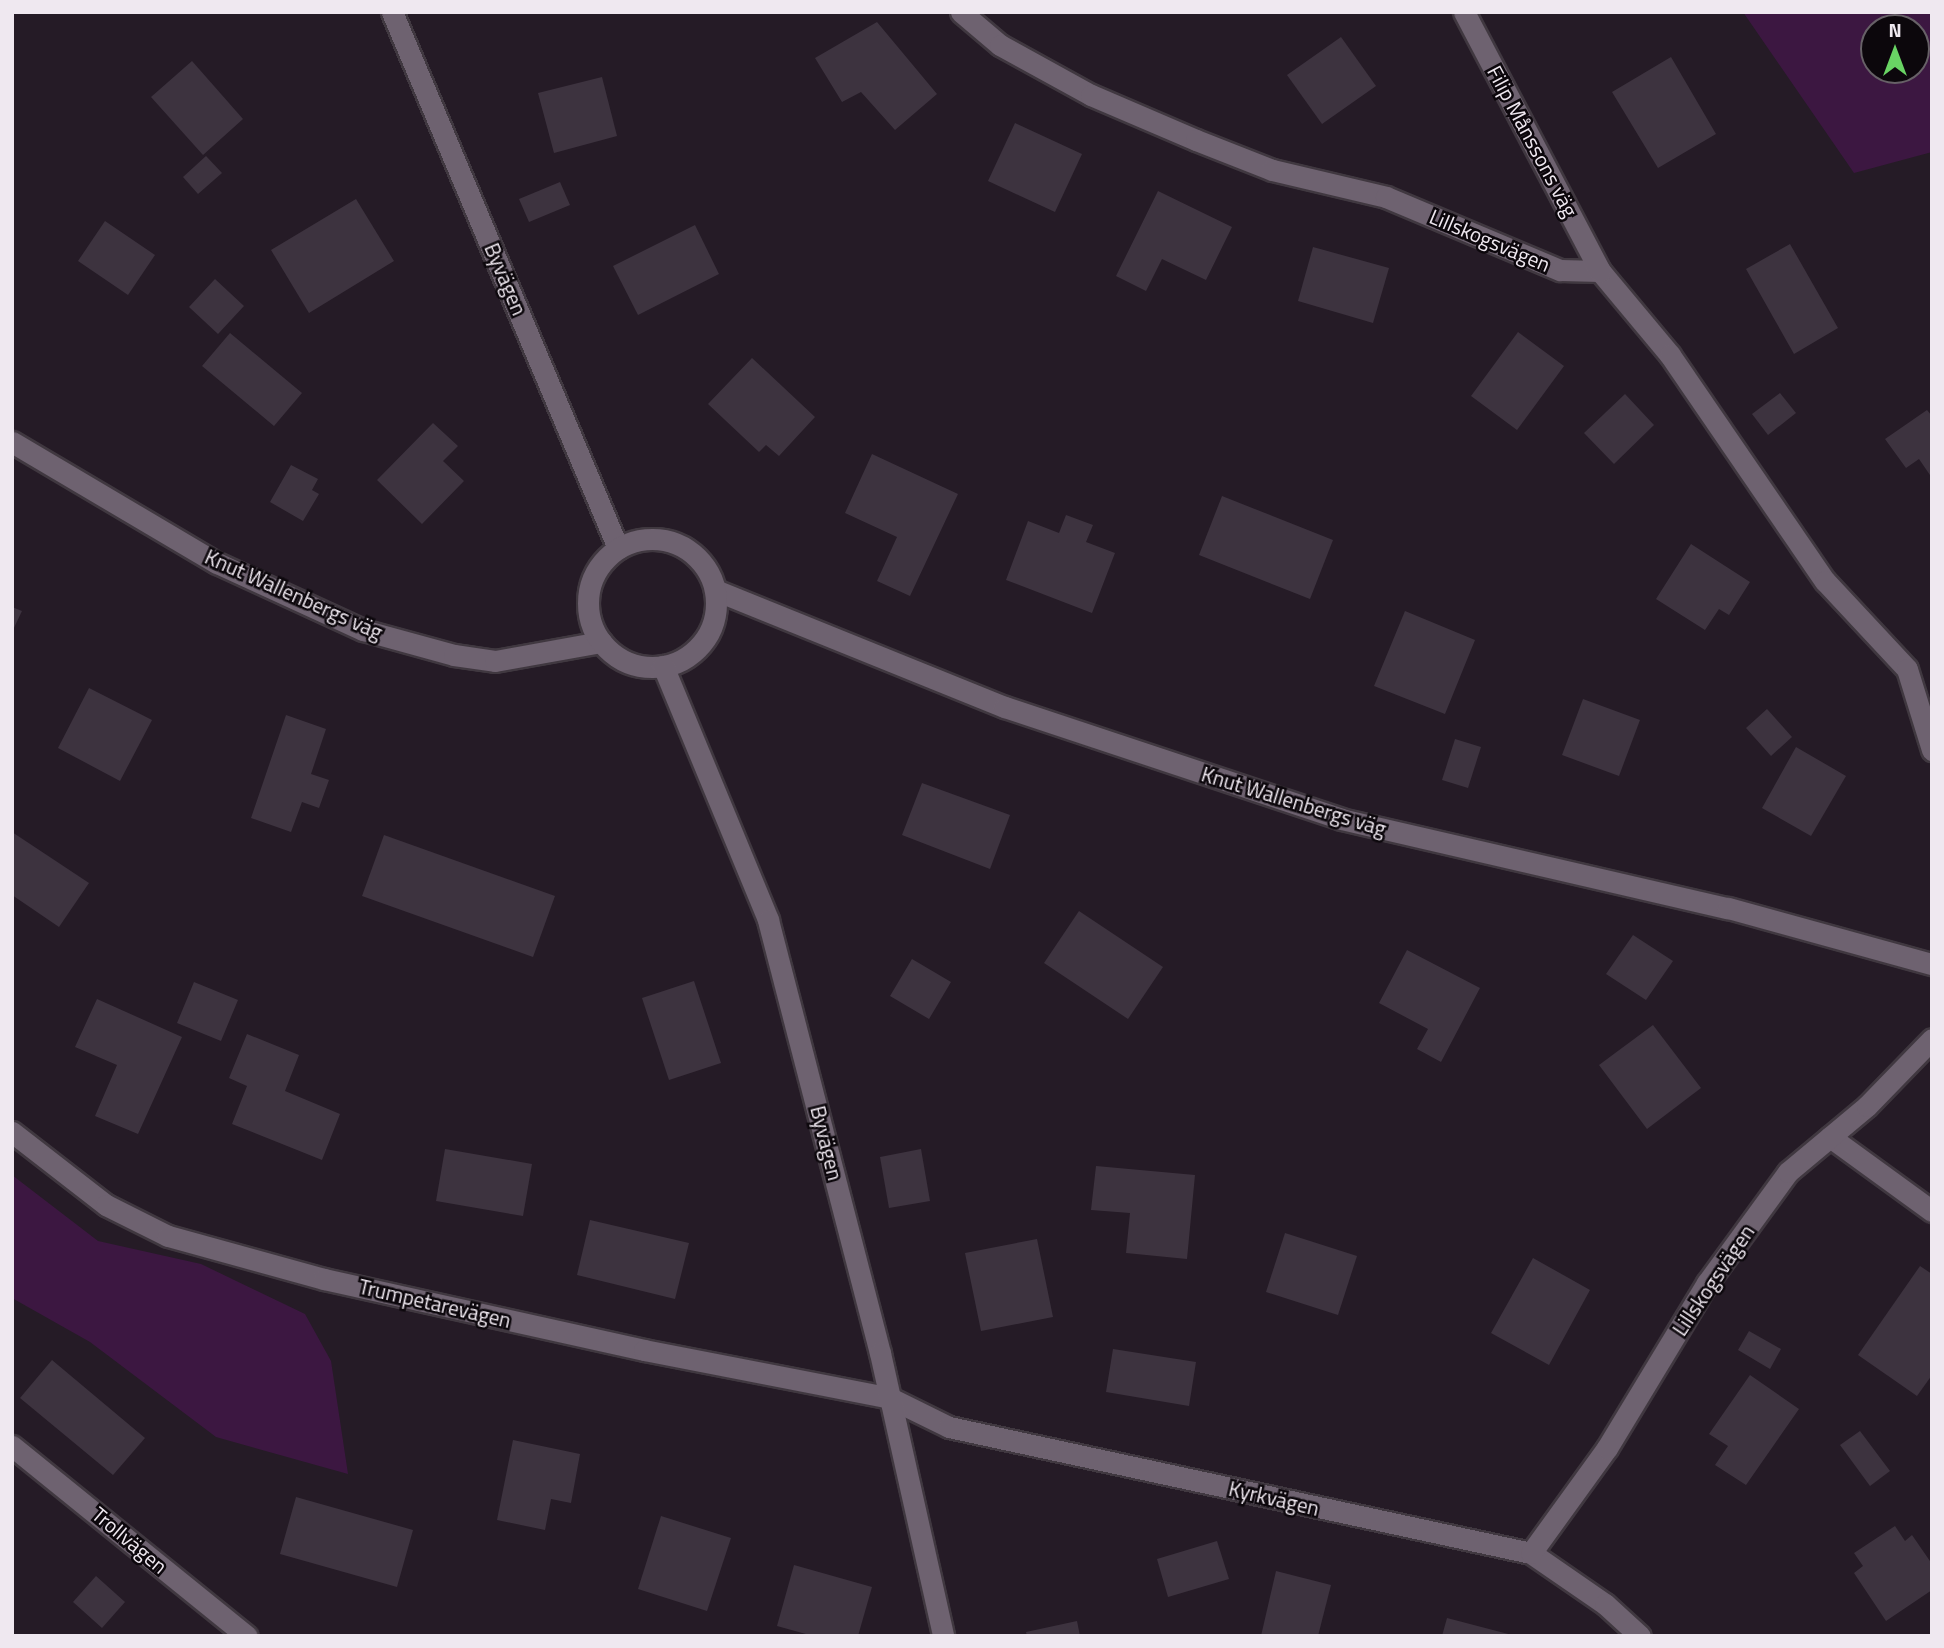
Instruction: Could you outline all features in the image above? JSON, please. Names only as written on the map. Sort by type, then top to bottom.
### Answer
[{"type":"street","name":"Byvägen","points":[[392,12],[618,548]]},
{"type":"street","name":"Lillskogsvägen","points":[[961,12],[1000,45],[1091,95],[1196,140],[1272,170],[1387,197],[1560,270],[1601,271]]},
{"type":"street","name":"Filip Månssons väg","points":[[1464,12],[1601,271]]},
{"type":"street","points":[[1601,271],[1670,355],[1825,581],[1907,669],[1932,750]]},
{"type":"street","name":"Knut Wallenbergs väg","points":[[12,442],[217,563],[363,630],[454,655],[495,661],[601,642]]},
{"type":"street","points":[[661,539],[682,546],[700,559],[715,590],[716,612],[709,631],[695,650],[663,666],[633,663],[601,642],[591,623],[589,589],[598,568],[618,548],[638,540],[661,539]]},
{"type":"street","name":"Knut Wallenbergs väg","points":[[715,590],[1005,708],[1341,819],[1728,908],[1932,964]]},
{"type":"street","name":"Byvägen","points":[[663,666],[768,920],[890,1398],[943,1636]]},
{"type":"street","name":"Lillskogsvägen","points":[[1531,1553],[1607,1448],[1707,1283],[1788,1172],[1830,1137],[1932,1039]]},
{"type":"street","name":"Trumpetarevägen","points":[[12,1132],[106,1205],[168,1236],[324,1279],[631,1347],[890,1398]]},
{"type":"street","points":[[1830,1137],[1932,1211]]},
{"type":"street","name":"Kyrkvägen","points":[[890,1398],[949,1427],[1531,1553],[1605,1604],[1640,1636]]},
{"type":"street","name":"Trollvägen","points":[[12,1446],[247,1636]]},
{"type":"shaded area","points":[[1743,12],[1932,12],[1932,152],[1854,173]]},
{"type":"shaded area","points":[[12,1175],[98,1241],[201,1264],[305,1314],[331,1361],[348,1474],[216,1437],[90,1342],[12,1298]]},
{"type":"building","points":[[877,22],[937,94],[895,130],[861,92],[842,102],[815,58]]},
{"type":"building","points":[[1341,37],[1376,86],[1322,124],[1287,75]]},
{"type":"building","points":[[1671,57],[1716,134],[1658,168],[1612,92]]},
{"type":"building","points":[[192,61],[243,119],[203,155],[151,97]]},
{"type":"building","points":[[602,77],[617,136],[554,153],[538,93]]},
{"type":"building","points":[[1015,123],[1082,154],[1055,212],[988,181]]},
{"type":"building","points":[[206,156],[222,173],[198,194],[183,177]]},
{"type":"building","points":[[560,182],[570,205],[529,222],[519,199]]},
{"type":"building","points":[[1158,191],[1232,227],[1206,280],[1162,259],[1146,291],[1116,276]]},
{"type":"building","points":[[356,199],[394,261],[309,313],[271,250]]},
{"type":"building","points":[[105,221],[155,255],[128,295],[78,261]]},
{"type":"building","points":[[695,225],[719,274],[638,315],[613,266]]},
{"type":"building","points":[[1790,244],[1838,328],[1794,354],[1746,269]]},
{"type":"building","points":[[1313,247],[1389,268],[1373,323],[1298,301]]},
{"type":"building","points":[[215,279],[244,306],[218,334],[189,307]]},
{"type":"building","points":[[1518,332],[1564,366],[1517,430],[1471,396]]},
{"type":"building","points":[[230,333],[302,393],[274,426],[202,366]]},
{"type":"building","points":[[752,358],[815,417],[779,456],[766,445],[759,452],[708,404]]},
{"type":"building","points":[[1780,393],[1796,413],[1768,435],[1752,414]]},
{"type":"building","points":[[1625,394],[1654,425],[1614,464],[1584,433]]},
{"type":"building","points":[[1927,410],[1932,416],[1932,478],[1919,459],[1906,468],[1885,439]]},
{"type":"building","points":[[433,423],[458,446],[443,461],[464,481],[422,524],[377,480]]},
{"type":"building","points":[[872,454],[958,494],[910,596],[877,581],[897,537],[845,513]]},
{"type":"building","points":[[291,465],[318,479],[312,490],[319,494],[303,521],[270,502]]},
{"type":"building","points":[[1222,496],[1333,540],[1310,599],[1199,555]]},
{"type":"building","points":[[1066,515],[1093,525],[1086,542],[1115,553],[1092,613],[1006,580],[1028,521],[1059,533]]},
{"type":"building","points":[[1691,544],[1750,582],[1729,615],[1719,609],[1705,630],[1656,599]]},
{"type":"building","points":[[12,607],[22,611],[12,632]]},
{"type":"building","points":[[1405,611],[1475,640],[1445,714],[1374,686]]},
{"type":"building","points":[[89,688],[152,720],[120,781],[58,748]]},
{"type":"building","points":[[1583,699],[1640,720],[1619,776],[1562,755]]},
{"type":"building","points":[[1767,709],[1792,737],[1771,756],[1746,728]]},
{"type":"building","points":[[286,715],[326,729],[311,774],[329,780],[319,808],[302,802],[291,832],[251,818]]},
{"type":"building","points":[[1455,739],[1481,747],[1468,788],[1442,780]]},
{"type":"building","points":[[1796,747],[1846,776],[1811,836],[1762,808]]},
{"type":"building","points":[[922,783],[1010,815],[990,869],[902,835]]},
{"type":"building","points":[[12,832],[89,883],[59,927],[12,895]]},
{"type":"building","points":[[384,835],[555,896],[533,957],[362,896]]},
{"type":"building","points":[[1079,911],[1163,967],[1128,1019],[1044,963]]},
{"type":"building","points":[[1633,935],[1673,961],[1646,1000],[1606,974]]},
{"type":"building","points":[[1407,950],[1480,988],[1441,1062],[1417,1049],[1428,1029],[1379,1003]]},
{"type":"building","points":[[912,959],[951,982],[929,1019],[890,996]]},
{"type":"building","points":[[694,981],[721,1063],[669,1080],[642,998]]},
{"type":"building","points":[[194,982],[238,1000],[221,1041],[177,1023]]},
{"type":"building","points":[[97,999],[182,1037],[138,1134],[95,1116],[117,1065],[75,1047]]},
{"type":"building","points":[[1653,1025],[1701,1088],[1647,1129],[1599,1065]]},
{"type":"building","points":[[247,1034],[299,1055],[285,1091],[340,1114],[322,1160],[232,1124],[247,1086],[229,1078]]},
{"type":"building","points":[[445,1149],[532,1164],[523,1216],[436,1201]]},
{"type":"building","points":[[921,1149],[930,1201],[889,1208],[880,1157]]},
{"type":"building","points":[[1096,1166],[1195,1175],[1187,1259],[1126,1253],[1130,1213],[1091,1210]]},
{"type":"building","points":[[590,1220],[689,1243],[675,1299],[577,1275]]},
{"type":"building","points":[[1285,1233],[1357,1256],[1338,1315],[1266,1292]]},
{"type":"building","points":[[1037,1239],[1053,1317],[981,1331],[965,1253]]},
{"type":"building","points":[[1533,1258],[1590,1290],[1549,1365],[1491,1333]]},
{"type":"building","points":[[1920,1266],[1932,1274],[1932,1375],[1917,1396],[1858,1355]]},
{"type":"building","points":[[1749,1331],[1781,1349],[1770,1369],[1738,1350]]},
{"type":"building","points":[[1113,1349],[1196,1362],[1189,1406],[1106,1392]]},
{"type":"building","points":[[52,1360],[145,1438],[113,1475],[20,1398]]},
{"type":"building","points":[[1750,1375],[1799,1409],[1746,1485],[1715,1465],[1728,1446],[1709,1434]]},
{"type":"building","points":[[1860,1431],[1890,1471],[1870,1486],[1840,1445]]},
{"type":"building","points":[[513,1440],[580,1454],[571,1503],[551,1499],[545,1530],[497,1520]]},
{"type":"building","points":[[296,1497],[413,1530],[397,1587],[280,1554]]},
{"type":"building","points":[[661,1516],[731,1538],[707,1611],[638,1589]]},
{"type":"building","points":[[1895,1526],[1905,1541],[1912,1535],[1932,1564],[1932,1590],[1886,1621],[1854,1573],[1863,1566],[1854,1553]]},
{"type":"building","points":[[1217,1541],[1229,1579],[1168,1597],[1157,1559]]},
{"type":"building","points":[[794,1565],[872,1587],[858,1636],[813,1636],[777,1626]]},
{"type":"building","points":[[1276,1571],[1331,1585],[1318,1636],[1261,1636]]},
{"type":"building","points":[[96,1576],[125,1602],[102,1628],[73,1602]]},
{"type":"building","points":[[1447,1618],[1512,1635],[1512,1636],[1442,1636]]},
{"type":"building","points":[[1077,1621],[1080,1636],[1027,1636],[1026,1632]]}]
